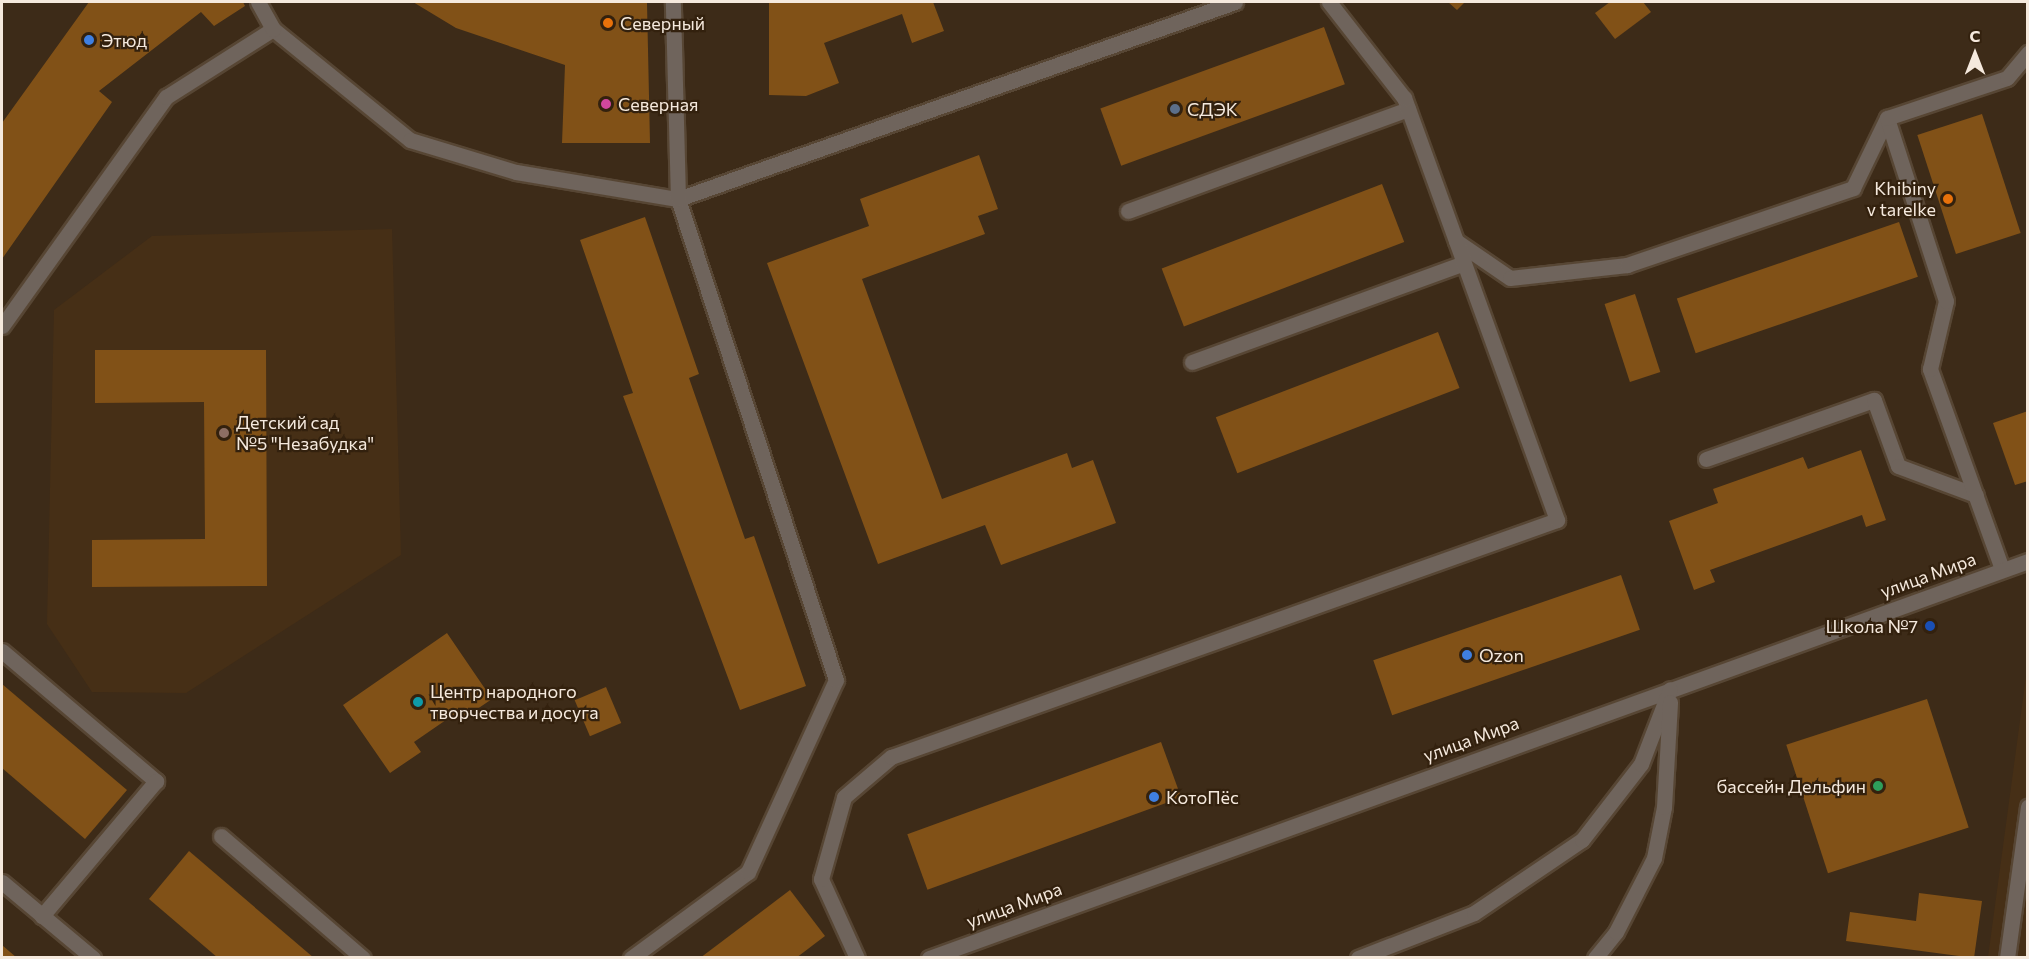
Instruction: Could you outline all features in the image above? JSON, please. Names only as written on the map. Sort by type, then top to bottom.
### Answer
[{"type":"street","points":[[258,2],[273,29],[410,140],[516,172],[678,199],[1235,2]]},
{"type":"street","points":[[631,957],[748,872],[836,680],[678,199],[673,2]]},
{"type":"street","points":[[857,957],[821,879],[844,797],[891,757],[1557,520],[1408,109],[1329,2]]},
{"type":"street","points":[[2,326],[166,97],[273,29]]},
{"type":"street","points":[[1456,241],[1510,278],[1627,265],[1853,188],[1887,118],[2007,78],[2028,52]]},
{"type":"street","points":[[1128,211],[1408,109]]},
{"type":"street","points":[[1887,118],[1946,301],[1930,369],[2002,569]]},
{"type":"street","points":[[1191,362],[1464,263]]},
{"type":"street","points":[[1706,459],[1874,400],[1898,465],[1976,495]]},
{"type":"street","name":"улица Мира","points":[[929,957],[2028,561]]},
{"type":"street","points":[[2,651],[156,781],[42,916]]},
{"type":"street","points":[[1358,957],[1474,913],[1582,840],[1641,764],[1670,689]]},
{"type":"street","points":[[1595,957],[1616,932],[1654,858],[1664,807],[1670,689]]},
{"type":"street","points":[[2007,957],[2028,806]]},
{"type":"street","points":[[221,836],[363,957]]},
{"type":"street","points":[[2,882],[93,957]]},
{"type":"shaded area","name":"Детский сад №5 \"Незабудка\"","points":[[392,229],[401,555],[186,693],[92,692],[47,624],[54,310],[152,236]]},
{"type":"shaded area","points":[[2027,669],[2027,957],[1988,957]]},
{"type":"building","points":[[89,2],[243,2],[245,6],[214,26],[201,12],[99,91],[112,102],[2,259],[2,123]]},
{"type":"building","name":"Северная","points":[[413,2],[647,3],[650,143],[562,143],[565,65],[456,28]]},
{"type":"building","points":[[769,2],[933,2],[944,31],[912,43],[902,14],[824,43],[839,83],[806,96],[769,95]]},
{"type":"building","points":[[1448,2],[1465,2],[1457,10]]},
{"type":"building","points":[[1610,2],[1643,2],[1651,12],[1615,39],[1595,13]]},
{"type":"building","points":[[1324,27],[1345,84],[1121,166],[1100,108]]},
{"type":"building","points":[[1982,114],[2021,233],[1956,254],[1917,135]]},
{"type":"building","points":[[979,155],[998,209],[978,216],[985,234],[862,279],[942,499],[1067,453],[1072,468],[1093,460],[1116,523],[1001,565],[985,525],[878,564],[767,263],[869,226],[860,199]]},
{"type":"building","points":[[1382,184],[1404,242],[1184,326],[1162,269]]},
{"type":"building","points":[[645,217],[699,374],[689,378],[745,539],[754,536],[806,686],[740,710],[623,396],[633,393],[580,240]]},
{"type":"building","points":[[1899,222],[1918,277],[1696,353],[1677,299]]},
{"type":"building","points":[[1635,294],[1660,372],[1630,382],[1605,304]]},
{"type":"building","points":[[1438,332],[1460,388],[1237,473],[1216,417]]},
{"type":"building","points":[[95,350],[266,350],[267,586],[92,587],[92,540],[205,539],[204,402],[95,403]]},
{"type":"building","points":[[2028,411],[2028,481],[2015,485],[1993,423]]},
{"type":"building","points":[[1861,450],[1886,520],[1866,527],[1862,515],[1710,570],[1715,582],[1694,590],[1669,521],[1718,503],[1713,489],[1803,457],[1808,469]]},
{"type":"building","points":[[1621,575],[1640,630],[1392,715],[1373,660]]},
{"type":"building","name":"Центр народного творчества и досуга","points":[[447,633],[492,699],[464,718],[459,711],[414,742],[421,752],[390,773],[343,705]]},
{"type":"building","points":[[2,684],[127,790],[85,839],[2,768]]},
{"type":"building","points":[[606,687],[621,723],[590,736],[575,700]]},
{"type":"building","name":"бассейн Дельфин","points":[[1927,699],[1969,827],[1828,873],[1786,745]]},
{"type":"building","points":[[1161,742],[1181,797],[927,890],[907,834]]},
{"type":"building","points":[[189,851],[314,958],[218,958],[149,899]]},
{"type":"building","points":[[790,890],[825,936],[796,958],[700,958]]},
{"type":"building","points":[[1919,893],[1982,901],[1974,958],[1846,941],[1850,912],[1916,921]]},
{"type":"building","points":[[2,945],[17,958],[2,958]]},
{"type":"place","name":"Северный","points":[[608,23]]},
{"type":"place","name":"Этюд","points":[[89,40]]},
{"type":"place","name":"Северная","points":[[606,104]]},
{"type":"place","name":"СДЭК","points":[[1175,109]]},
{"type":"place","name":"Khibiny v tarelke","points":[[1948,199]]},
{"type":"place","name":"Детский сад №5 \"Незабудка\"","points":[[224,433]]},
{"type":"place","name":"Школа №7","points":[[1930,626]]},
{"type":"place","name":"Ozon","points":[[1467,655]]},
{"type":"place","name":"Центр народного творчества и досуга","points":[[418,702]]},
{"type":"place","name":"бассейн Дельфин","points":[[1878,786]]},
{"type":"place","name":"КотоПёс","points":[[1154,797]]}]
